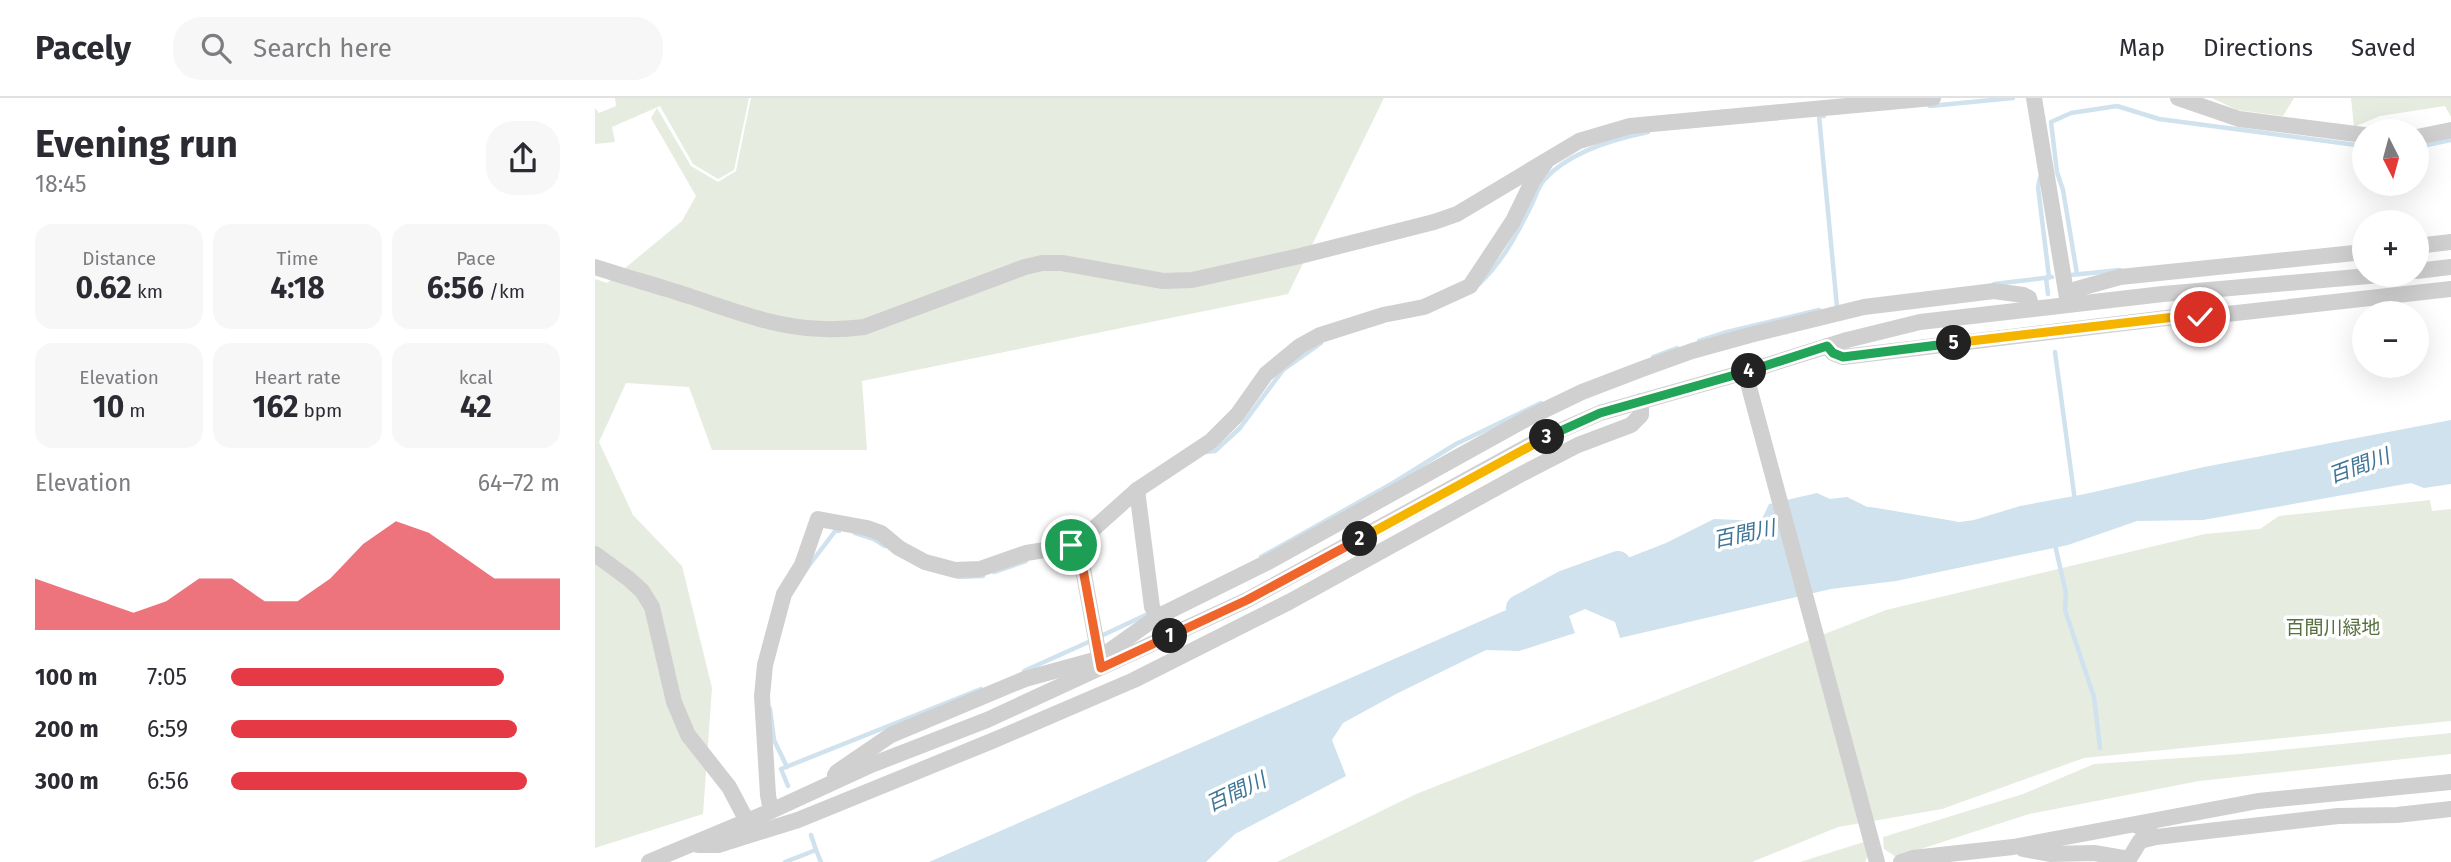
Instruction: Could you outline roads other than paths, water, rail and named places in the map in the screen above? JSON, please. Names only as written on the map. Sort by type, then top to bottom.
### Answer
[{"type":"street","points":[[595,267],[760,320],[790,327],[840,330],[864,327],[1042,263],[1062,263],[1163,281],[1192,280],[1434,222],[1457,214],[1579,141],[1630,126],[1933,98]]},
{"type":"street","points":[[2034,98],[2067,301]]},
{"type":"street","points":[[2178,98],[2239,119],[2352,133]]},
{"type":"street","points":[[2429,135],[2451,130]]},
{"type":"street","points":[[771,811],[764,733],[763,673],[784,594],[802,565],[818,519],[867,528],[881,533],[899,548],[925,562],[967,571],[1009,561],[1026,553],[1078,542],[1137,490],[1211,441],[1237,415],[1266,374],[1300,345],[1320,335],[1358,323],[1424,307],[1470,286],[1513,222],[1532,182],[1547,160]]},
{"type":"street","points":[[2429,245],[2451,242]]},
{"type":"street","points":[[2067,301],[2077,289],[2120,277],[2352,253]]},
{"type":"street","points":[[2429,270],[2451,267]]},
{"type":"street","points":[[651,862],[832,783],[988,720],[1100,664],[1247,600],[1541,439],[1600,413],[1827,346],[1920,322],[2032,309],[2067,301],[2352,277]]},
{"type":"street","points":[[1827,346],[1833,353],[1843,357],[2183,316],[2200,317],[2451,289]]},
{"type":"street","points":[[832,783],[837,772],[891,735],[1025,679],[1100,664],[1155,612],[1271,561],[1530,417],[1582,392],[1716,345],[1864,307],[1994,291],[2023,295],[2029,298],[2032,309]]},
{"type":"street","points":[[1745,372],[1876,860]]},
{"type":"street","points":[[688,845],[718,845],[798,820],[1134,680],[1289,602],[1578,445],[1631,425],[1641,415],[1641,401]]},
{"type":"street","points":[[1137,490],[1155,612]]},
{"type":"street","points":[[1078,542],[1100,664]]},
{"type":"street","points":[[595,554],[642,591],[652,607],[674,702],[688,735],[729,786],[747,821]]},
{"type":"street","points":[[1901,862],[2013,847],[2259,801],[2451,782]]},
{"type":"street","points":[[2013,847],[2050,854],[2094,853],[2129,861],[2140,841],[2156,837],[2338,816],[2397,815],[2451,808]]},
{"type":"street","points":[[2136,825],[2156,837]]},
{"type":"water","points":[[2451,420],[2451,484],[2424,488],[2411,483],[2203,520],[2137,521],[2068,545],[1896,581],[1831,589],[1620,638],[1615,622],[1585,609],[1569,616],[1575,633],[1519,651],[1486,650],[1343,723],[1332,740],[1346,776],[1235,834],[1206,862],[929,862],[1607,566],[1666,543],[1714,519],[1761,521],[1769,504],[1817,493],[1830,499],[1847,497],[1912,529],[1974,520],[2020,506],[2204,467]]},
{"type":"waterway","points":[[1930,106],[2013,98]]},
{"type":"waterway","points":[[2077,274],[2063,190],[2057,172],[2051,122],[2071,113],[2117,106],[2159,119],[2352,144]]},
{"type":"waterway","points":[[1824,116],[1819,116],[1837,307]]},
{"type":"waterway","points":[[1479,284],[1508,248],[1540,185],[1555,170],[1566,161],[1593,148],[1648,132]]},
{"type":"waterway","points":[[2429,145],[2451,140]]},
{"type":"waterway","points":[[2040,178],[2038,187],[2049,277]]},
{"type":"waterway","points":[[2071,275],[2120,270]]},
{"type":"waterway","points":[[1994,284],[2052,277]]},
{"type":"waterway","points":[[2046,278],[2048,294]]},
{"type":"waterway","points":[[1699,341],[1819,310]]},
{"type":"waterway","points":[[1205,452],[1215,451],[1240,428],[1283,370],[1321,343]]},
{"type":"waterway","points":[[1653,357],[1677,348]]},
{"type":"waterway","points":[[2055,352],[2075,501]]},
{"type":"waterway","points":[[1261,557],[1393,483],[1456,444],[1541,403]]},
{"type":"waterway","name":"百間川","points":[[1870,520],[1953,534]]},
{"type":"waterway","points":[[807,568],[836,530],[839,531]]},
{"type":"waterway","points":[[855,533],[885,546]]},
{"type":"waterway","points":[[2055,545],[2066,593],[2065,610],[2094,697],[2100,748]]},
{"type":"waterway","points":[[994,572],[1026,561]]},
{"type":"waterway","name":"百間川","points":[[1519,608],[1565,583],[1618,564]]},
{"type":"waterway","points":[[957,577],[983,576]]},
{"type":"waterway","points":[[1101,636],[1150,613]]},
{"type":"waterway","points":[[1024,671],[1093,640]]},
{"type":"waterway","points":[[788,786],[781,769],[981,689]]},
{"type":"waterway","points":[[770,709],[774,740],[787,767]]},
{"type":"waterway","points":[[785,862],[816,850],[811,835]]},
{"type":"waterway","points":[[816,850],[821,862]]},
{"type":"park label","name":"百間川緑地","points":[[2333,627]]}]
